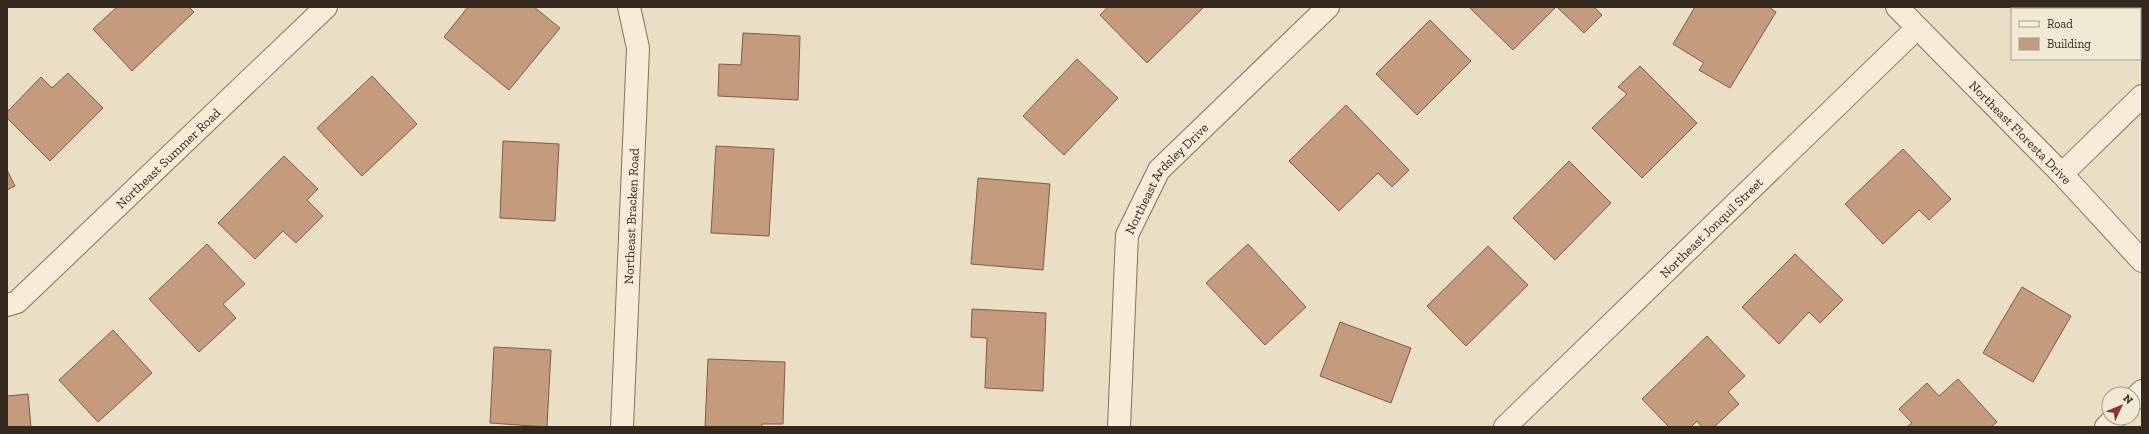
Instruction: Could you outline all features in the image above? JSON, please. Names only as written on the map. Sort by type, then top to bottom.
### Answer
[{"type":"street","name":"Northeast Summer Road","points":[[7,305],[17,302],[326,7]]},
{"type":"street","name":"Northeast Bracken Road","points":[[622,427],[638,48],[629,7]]},
{"type":"street","name":"Northeast Ardsley Drive","points":[[1119,427],[1127,235],[1159,170],[1328,7]]},
{"type":"street","name":"Northeast Floresta Drive","points":[[1897,7],[2062,174],[2142,261]]},
{"type":"street","name":"Northeast Jonquil Street","points":[[1505,427],[1917,28]]},
{"type":"street","points":[[2062,174],[2142,96]]},
{"type":"building","points":[[117,7],[189,7],[194,12],[132,71],[93,29]]},
{"type":"building","points":[[468,7],[534,7],[560,28],[509,90],[444,37]]},
{"type":"building","points":[[1108,7],[1204,7],[1147,63],[1100,15]]},
{"type":"building","points":[[1469,7],[1556,7],[1513,50]]},
{"type":"building","points":[[1557,7],[1594,7],[1602,15],[1584,33]]},
{"type":"building","points":[[1695,7],[1769,7],[1776,12],[1730,88],[1699,70],[1704,63],[1673,44]]},
{"type":"building","points":[[2059,7],[2104,7],[2103,8]]},
{"type":"building","points":[[1430,20],[1471,61],[1417,115],[1376,74]]},
{"type":"building","points":[[743,33],[800,36],[798,100],[718,96],[719,64],[741,65]]},
{"type":"building","points":[[1077,59],[1118,98],[1064,155],[1023,116]]},
{"type":"building","points":[[1640,66],[1697,123],[1642,178],[1592,128],[1627,94],[1618,87]]},
{"type":"building","points":[[68,73],[103,108],[50,161],[7,118],[7,112],[41,77],[52,88]]},
{"type":"building","points":[[372,76],[417,124],[362,176],[317,128]]},
{"type":"building","points":[[1346,105],[1409,170],[1392,187],[1378,173],[1339,211],[1289,161]]},
{"type":"building","points":[[503,141],[559,144],[555,221],[500,218]]},
{"type":"building","points":[[716,146],[774,149],[769,236],[711,233]]},
{"type":"building","points":[[1903,149],[1951,199],[1929,220],[1919,210],[1883,244],[1845,204]]},
{"type":"building","points":[[284,156],[318,189],[307,200],[323,216],[296,243],[283,231],[255,259],[218,223]]},
{"type":"building","points":[[1569,161],[1611,203],[1555,260],[1513,218]]},
{"type":"building","points":[[7,170],[15,186],[7,190]]},
{"type":"building","points":[[978,178],[1050,184],[1043,270],[971,264]]},
{"type":"building","points":[[207,244],[245,284],[223,304],[236,318],[199,352],[149,299]]},
{"type":"building","points":[[1248,244],[1306,307],[1265,345],[1206,283]]},
{"type":"building","points":[[1488,246],[1528,285],[1466,346],[1427,306]]},
{"type":"building","points":[[1795,254],[1843,300],[1820,323],[1809,312],[1779,344],[1742,307]]},
{"type":"building","points":[[2022,287],[2071,316],[2033,382],[1983,353]]},
{"type":"building","points":[[972,309],[1046,313],[1043,391],[985,388],[987,338],[971,337]]},
{"type":"building","points":[[1340,322],[1411,348],[1391,403],[1320,376]]},
{"type":"building","points":[[113,330],[152,373],[98,422],[59,380]]},
{"type":"building","points":[[1707,336],[1745,376],[1728,392],[1739,404],[1714,427],[1702,427],[1697,421],[1691,427],[1669,427],[1642,399]]},
{"type":"building","points":[[494,347],[551,350],[547,427],[490,423]]},
{"type":"building","points":[[708,359],[785,362],[783,424],[762,424],[762,427],[705,427]]},
{"type":"building","points":[[1958,379],[1997,422],[1991,427],[1907,427],[1912,423],[1899,409],[1927,383],[1939,396]]},
{"type":"building","points":[[28,394],[31,427],[7,427],[7,396]]}]
